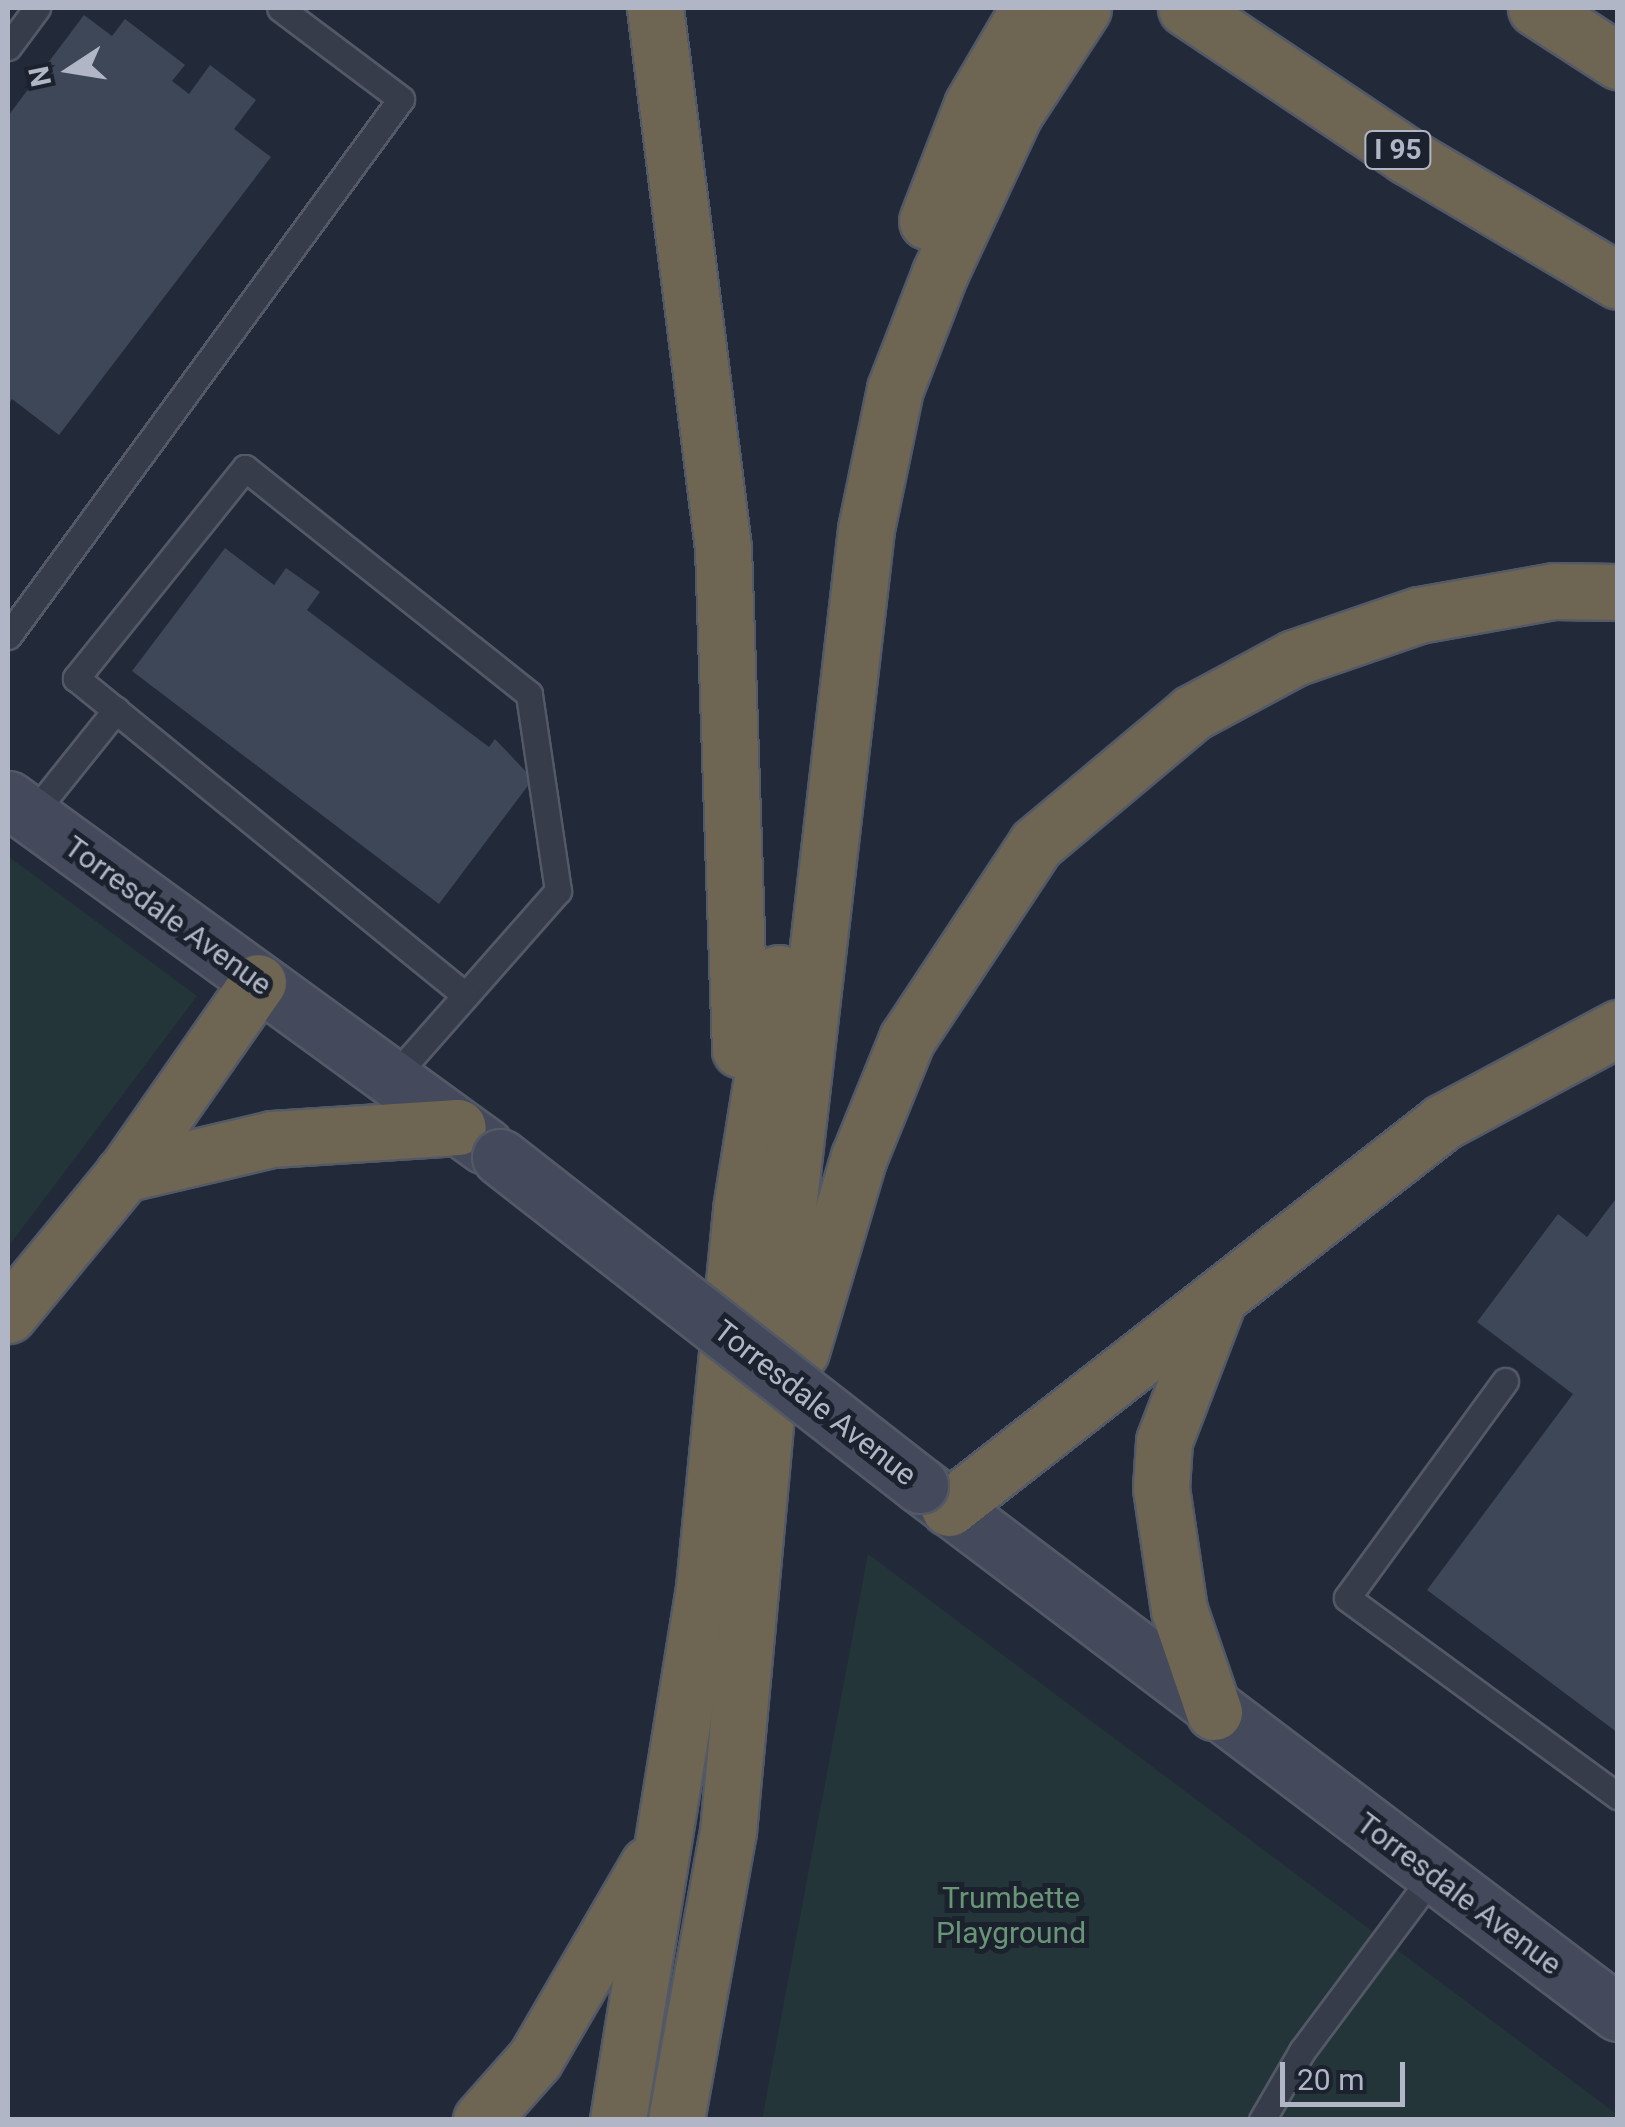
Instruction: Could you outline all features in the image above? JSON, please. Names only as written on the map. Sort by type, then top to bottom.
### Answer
[{"type":"highway","points":[[655,8],[723,548],[741,1209]]},
{"type":"highway","points":[[618,2120],[668,1832],[704,1588],[741,1209],[822,587],[861,398],[972,105],[1028,36],[1084,8]]},
{"type":"highway","name":"I 95","points":[[1186,8],[1407,156],[1618,281]]},
{"type":"highway","points":[[1536,8],[1618,61]]},
{"type":"highway","points":[[676,2120],[728,1832],[774,1336],[866,528],[901,372],[1028,36]]},
{"type":"highway","points":[[754,1584],[807,1325],[858,1157],[907,1038],[1036,844],[1192,714],[1294,658],[1419,614],[1554,592],[1618,592]]},
{"type":"highway","points":[[8,1315],[123,1174],[258,982]]},
{"type":"highway","points":[[934,1497],[1218,1303],[1257,1258],[1443,1122],[1618,1028]]},
{"type":"highway","points":[[123,1174],[272,1140],[479,1142]]},
{"type":"highway","points":[[1214,1712],[1180,1610],[1161,1488],[1164,1441],[1218,1303]]},
{"type":"highway","points":[[481,2120],[536,2059],[668,1832]]},
{"type":"street","name":"Torresdale Avenue","points":[[19,807],[479,1142],[1214,1712],[1618,2013]]},
{"type":"lane","points":[[8,47],[37,8]]},
{"type":"lane","points":[[8,636],[401,99],[280,8]]},
{"type":"lane","points":[[392,1079],[466,996],[558,891],[530,694],[245,468],[76,678],[466,996]]},
{"type":"lane","points":[[19,807],[116,710]]},
{"type":"lane","points":[[1504,1381],[1347,1598],[1618,1796]]},
{"type":"lane","points":[[1262,2120],[1302,2051],[1434,1875]]},
{"type":"green space","points":[[8,856],[197,996],[8,1247]]},
{"type":"green space","name":"Trumbette Playground","points":[[868,1554],[1618,2115],[1617,2120],[762,2120]]},
{"type":"building","points":[[84,15],[112,36],[125,19],[185,65],[172,81],[189,94],[210,65],[256,100],[234,129],[271,157],[59,435],[12,399],[8,405],[8,116]]},
{"type":"building","points":[[225,548],[274,585],[286,568],[320,592],[307,610],[489,747],[495,739],[533,779],[439,904],[132,671]]},
{"type":"building","points":[[1618,1196],[1618,1733],[1427,1590],[1573,1394],[1477,1322],[1558,1214],[1587,1237]]}]
